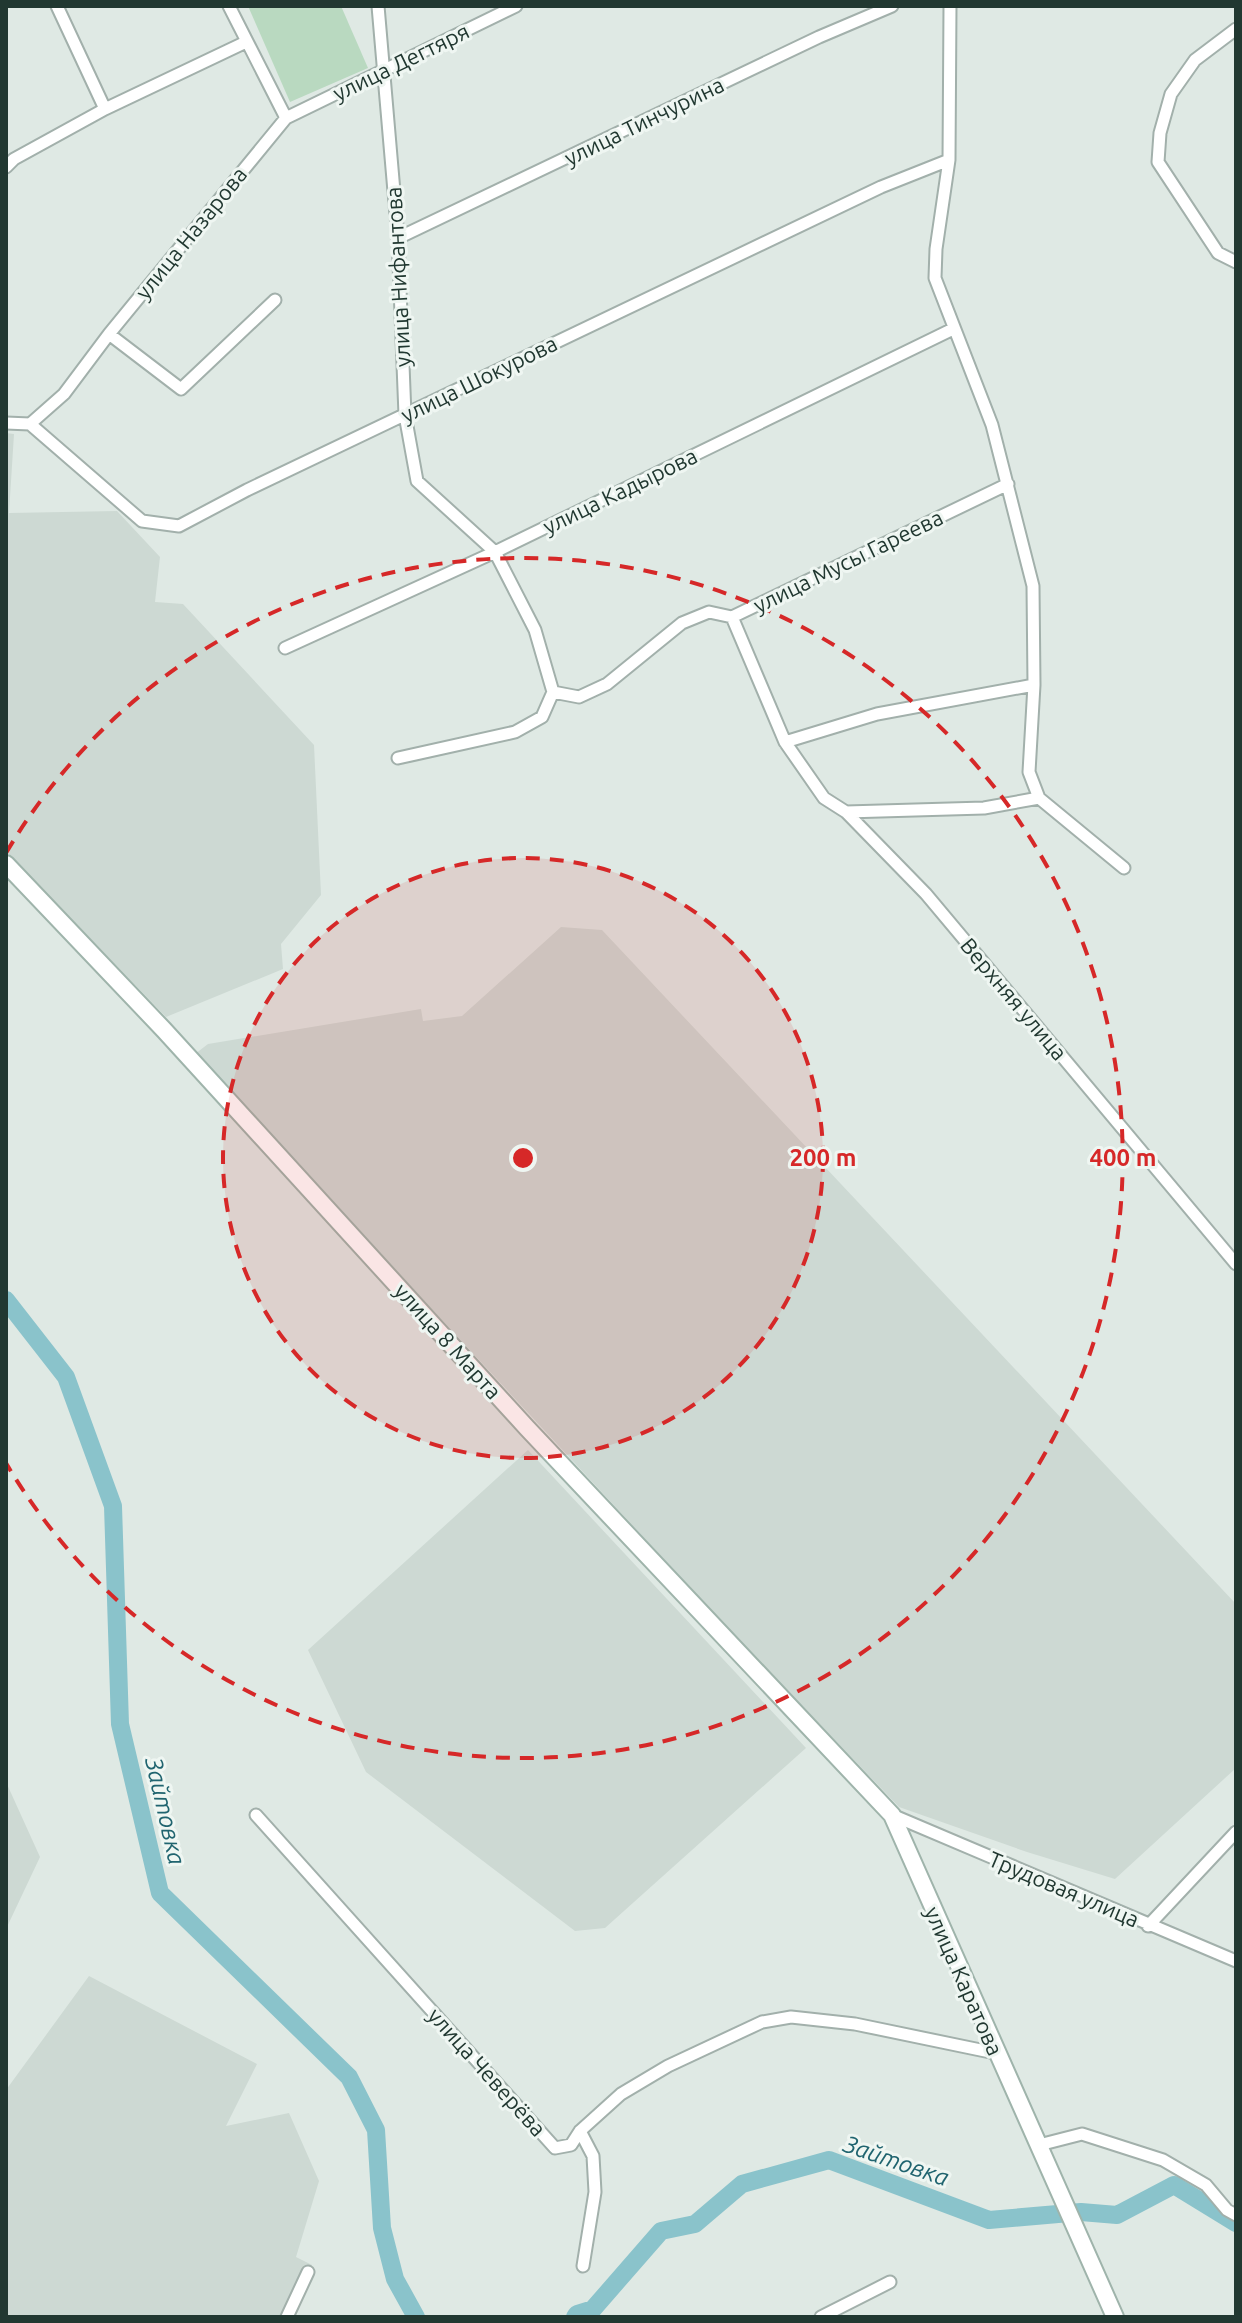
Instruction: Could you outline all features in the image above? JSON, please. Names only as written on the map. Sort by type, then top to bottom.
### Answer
[{"type":"main road","name":"улица 8 Марта","points":[[6,864],[164,1030],[538,1440],[892,1815]]},
{"type":"main road","name":"улица Каратова","points":[[892,1815],[995,2053],[1115,2317]]},
{"type":"street","points":[[57,6],[105,109]]},
{"type":"street","points":[[229,6],[286,118]]},
{"type":"street","name":"улица Нифантова","points":[[378,6],[398,238],[405,415],[417,481],[495,552],[535,630],[553,692]]},
{"type":"street","name":"улица Дегтяря","points":[[286,118],[516,6]]},
{"type":"street","name":"улица Тинчурина","points":[[398,238],[819,37],[892,6]]},
{"type":"street","points":[[950,6],[949,160],[936,249],[935,278],[992,425],[1033,586],[1034,685],[1029,772],[1039,798],[1124,868]]},
{"type":"street","points":[[1236,29],[1195,60],[1171,94],[1160,133],[1158,162],[1218,253],[1236,262]]},
{"type":"street","points":[[6,167],[14,159],[105,109],[246,42]]},
{"type":"street","name":"улица Назарова","points":[[30,424],[64,394],[109,334],[286,118]]},
{"type":"street","name":"улица Шокурова","points":[[30,424],[142,521],[179,526],[247,490],[881,187],[949,160]]},
{"type":"street","points":[[109,334],[181,389],[275,300]]},
{"type":"street","name":"улица Кадырова","points":[[285,648],[495,552],[953,329]]},
{"type":"street","points":[[6,423],[30,424]]},
{"type":"street","name":"улица Мусы Гареева","points":[[553,692],[579,697],[607,684],[682,623],[709,612],[732,617],[1008,484]]},
{"type":"street","name":"Верхняя улица","points":[[732,617],[785,742],[824,798],[846,812],[926,894],[1236,1264]]},
{"type":"street","points":[[785,742],[877,714],[1034,685]]},
{"type":"street","points":[[398,758],[515,732],[542,717],[553,692]]},
{"type":"street","points":[[846,812],[984,808],[1039,798]]},
{"type":"street","name":"улица Чеверёва","points":[[256,1815],[555,2148],[571,2145],[580,2131],[621,2094],[668,2066],[762,2022],[791,2017],[855,2024],[995,2053]]},
{"type":"street","name":"Трудовая улица","points":[[892,1815],[1236,1961]]},
{"type":"street","points":[[1148,1926],[1236,1832]]},
{"type":"street","points":[[580,2131],[593,2156],[595,2192],[583,2266]]},
{"type":"street","points":[[1039,2145],[1082,2134],[1163,2160],[1206,2185],[1227,2210],[1236,2215]]},
{"type":"street","points":[[287,2317],[308,2272]]},
{"type":"street","points":[[821,2317],[890,2282]]},
{"type":"shaded area","points":[[6,433],[14,434],[9,513],[117,511],[160,557],[155,602],[183,604],[314,745],[321,895],[281,944],[283,969],[166,1017],[6,851]]},
{"type":"shaded area","points":[[561,927],[602,930],[1236,1604],[1236,1768],[1115,1879],[899,1807],[726,1626],[195,1054],[208,1044],[421,1009],[423,1021],[462,1016]]},
{"type":"shaded area","points":[[528,1450],[806,1748],[605,1928],[575,1931],[366,1772],[308,1650]]},
{"type":"shaded area","points":[[6,1782],[40,1857],[6,1929]]},
{"type":"shaded area","points":[[89,1976],[257,2064],[226,2126],[289,2113],[319,2181],[296,2257],[312,2265],[286,2317],[6,2317],[6,2090]]},
{"type":"green space","points":[[248,6],[341,6],[368,68],[290,102]]},
{"type":"waterway","name":"Зайтовка","points":[[6,1300],[66,1377],[113,1506],[120,1724],[160,1893],[349,2077],[376,2130],[382,2228],[395,2279],[416,2317]]},
{"type":"waterway","name":"Зайтовка","points":[[575,2317],[593,2309],[661,2231],[695,2224],[742,2184],[829,2160],[989,2220],[1081,2212],[1117,2215],[1174,2185],[1236,2223]]}]
